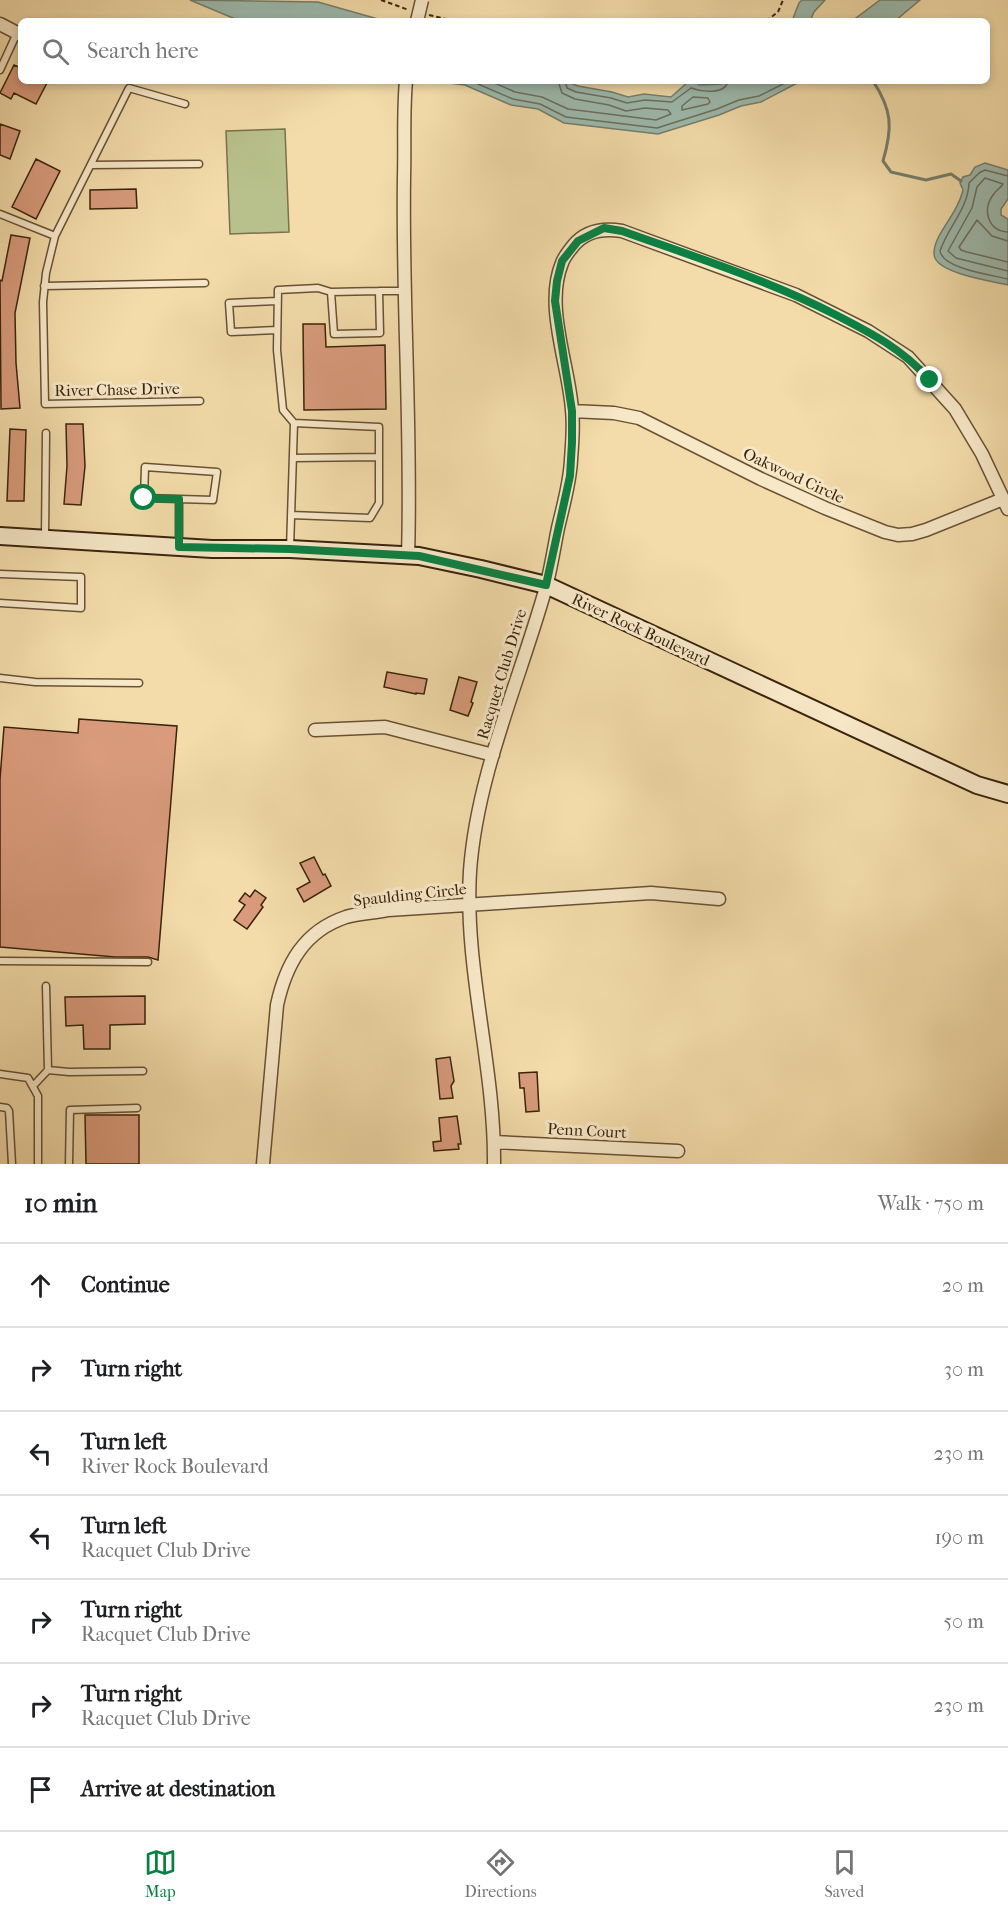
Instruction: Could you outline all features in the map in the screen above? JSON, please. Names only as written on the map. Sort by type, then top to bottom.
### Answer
[{"type":"street","points":[[418,18],[422,0]]},
{"type":"street","points":[[0,24],[18,33]]},
{"type":"street","points":[[406,84],[405,291],[410,490],[408,556]]},
{"type":"street","name":"Racquet Club Drive","points":[[494,1164],[486,1059],[474,970],[469,904],[470,869],[476,828],[493,755],[546,585],[570,476],[572,411],[555,301],[562,261],[578,241],[604,228],[622,231],[796,294],[868,331],[908,357],[955,410],[982,454],[1005,504]]},
{"type":"street","name":"Oakwood Circle","points":[[572,411],[614,413],[639,418],[793,493],[898,536],[926,530],[1005,504]]},
{"type":"street","name":"River Rock Boulevard","points":[[0,536],[179,547],[290,549],[419,556],[546,585],[976,785],[1008,794]]},
{"type":"street","points":[[315,730],[385,727],[493,755]]},
{"type":"street","name":"Spaulding Circle","points":[[263,1164],[277,1005],[282,980],[293,957],[318,932],[348,917],[388,910],[651,893],[719,899]]},
{"type":"street","name":"Penn Court","points":[[494,1142],[678,1151]]},
{"type":"lane","points":[[0,70],[18,36]]},
{"type":"lane","name":"River Chase Drive","points":[[185,104],[129,88],[55,236],[44,286],[43,302],[45,404],[200,401]]},
{"type":"lane","points":[[91,165],[199,164]]},
{"type":"lane","points":[[0,214],[55,236]]},
{"type":"lane","points":[[44,286],[205,283]]},
{"type":"lane","points":[[290,549],[294,423],[283,410],[277,330],[278,290],[318,288],[331,292],[405,291]]},
{"type":"lane","points":[[331,292],[334,334],[380,333],[379,291]]},
{"type":"lane","points":[[277,330],[231,332],[229,303],[278,301]]},
{"type":"lane","points":[[291,515],[370,518],[379,503],[379,427],[294,423]]},
{"type":"lane","points":[[45,539],[46,434]]},
{"type":"lane","points":[[293,458],[379,457]]},
{"type":"lane","points":[[146,467],[217,472],[213,500],[179,499],[144,498],[146,467]]},
{"type":"lane","points":[[179,499],[179,547]]},
{"type":"lane","points":[[0,574],[81,577],[81,608],[0,603]]},
{"type":"lane","points":[[0,678],[35,682],[139,683]]},
{"type":"lane","points":[[0,961],[148,962]]},
{"type":"lane","points":[[33,1086],[48,1070],[46,986]]},
{"type":"lane","points":[[48,1070],[143,1071]]},
{"type":"lane","points":[[0,1074],[28,1078],[38,1096],[38,1164]]},
{"type":"lane","points":[[0,1107],[7,1108],[9,1111],[12,1164]]},
{"type":"lane","points":[[69,1164],[70,1110],[137,1108]]},
{"type":"path","points":[[770,18],[778,12],[783,0]]},
{"type":"green space","points":[[285,129],[289,232],[230,234],[226,131]]},
{"type":"water","points":[[190,0],[318,2],[374,18],[233,18]]},
{"type":"water","points":[[802,0],[825,0],[811,18],[793,18]]},
{"type":"water","points":[[880,0],[920,0],[899,18],[856,18]]},
{"type":"water","points":[[457,84],[573,84],[628,97],[644,94],[671,97],[686,84],[795,84],[761,102],[741,106],[658,134],[564,123],[538,109],[511,105],[465,85]]},
{"type":"water","points":[[985,163],[1008,170],[1008,199],[1001,209],[1001,215],[1008,219],[1008,285],[957,273],[939,264],[934,255],[938,238],[961,196],[963,190],[960,183],[963,177],[970,175],[975,167]]},
{"type":"building","points":[[14,65],[18,67],[18,84],[46,84],[36,104],[14,93],[11,99],[0,93]]},
{"type":"building","points":[[0,124],[20,131],[10,159],[0,155]]},
{"type":"building","points":[[36,159],[60,171],[36,219],[12,207]]},
{"type":"building","points":[[136,189],[137,208],[90,209],[90,190]]},
{"type":"building","points":[[11,235],[30,238],[15,313],[20,408],[1,409],[0,280],[2,281]]},
{"type":"building","points":[[303,324],[325,324],[326,347],[385,345],[386,409],[304,410]]},
{"type":"building","points":[[66,424],[83,424],[85,466],[81,505],[64,504],[67,466]]},
{"type":"building","points":[[10,429],[26,430],[24,501],[7,501]]},
{"type":"building","points":[[387,672],[427,679],[424,694],[384,687]]},
{"type":"building","points":[[459,677],[477,682],[468,716],[450,710]]},
{"type":"building","points":[[79,719],[177,726],[158,960],[148,957],[115,957],[0,947],[0,779],[4,727],[78,733]]},
{"type":"building","points":[[314,857],[331,886],[304,902],[297,889],[310,882],[300,863]]},
{"type":"building","points":[[255,890],[266,898],[261,905],[263,907],[247,929],[234,920],[245,905],[239,901],[245,893],[250,897]]},
{"type":"building","points":[[145,996],[145,1024],[110,1025],[110,1049],[84,1049],[83,1025],[66,1026],[65,997]]},
{"type":"building","points":[[450,1057],[454,1081],[451,1086],[453,1098],[440,1099],[436,1059]]},
{"type":"building","points":[[537,1072],[539,1111],[526,1112],[524,1088],[520,1088],[519,1073]]},
{"type":"building","points":[[85,1115],[139,1115],[139,1164],[86,1164]]},
{"type":"building","points":[[457,1116],[461,1144],[458,1144],[459,1149],[434,1151],[433,1142],[441,1141],[439,1118]]},
{"type":"waterway","points":[[875,84],[884,101],[889,119],[883,161],[891,172],[926,180],[951,174],[961,181]]},
{"type":"route","points":[[144,498],[179,499],[179,547],[290,549],[419,556],[546,585],[570,476],[572,442],[572,411],[555,301],[557,281],[562,261],[578,241],[604,228],[622,231],[796,294],[887,342],[915,363],[930,380]]}]
